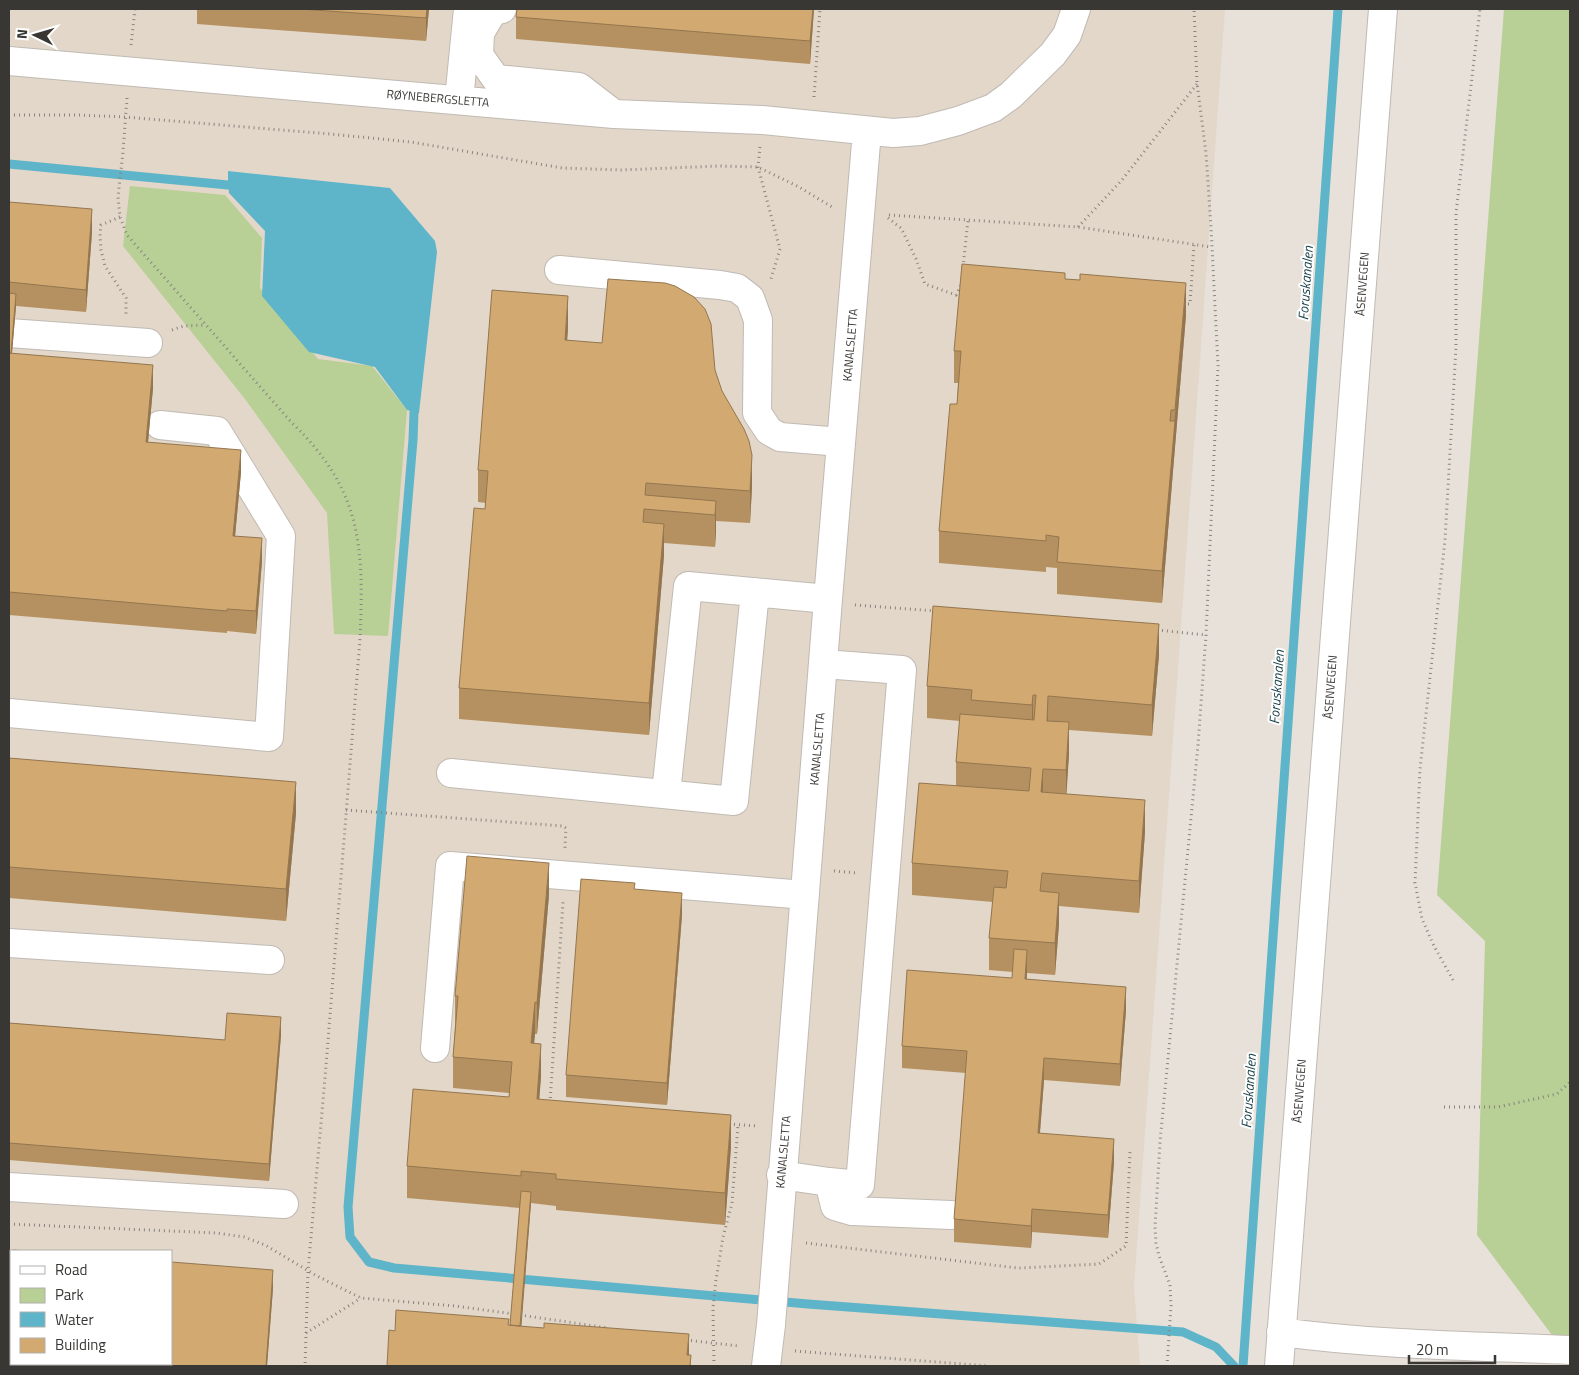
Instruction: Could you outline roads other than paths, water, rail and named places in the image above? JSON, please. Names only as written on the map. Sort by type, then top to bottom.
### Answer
[{"type":"street","points":[[460,100],[468,9]]},
{"type":"street","points":[[502,9],[494,11],[480,33],[479,55],[496,79],[579,86],[614,114]]},
{"type":"street","name":"RØYNEBERGSLETTA","points":[[9,61],[614,114],[762,120],[894,133],[920,131],[958,121],[993,108],[1021,86],[1053,54],[1067,35],[1076,9]]},
{"type":"street","name":"ÅSENVEGEN","points":[[1279,1366],[1383,9]]},
{"type":"street","name":"KANALSLETTA","points":[[766,1366],[771,1325],[781,1175],[824,664],[840,601],[841,442],[862,214],[867,131]]},
{"type":"street","points":[[559,270],[720,284],[737,288],[750,298],[758,320],[757,413],[770,431],[780,437],[841,442]]},
{"type":"street","points":[[9,333],[137,343]]},
{"type":"street","points":[[9,713],[269,737],[281,536],[217,431],[160,425]]},
{"type":"street","points":[[666,793],[688,586],[840,601]]},
{"type":"street","points":[[450,773],[734,801],[755,592]]},
{"type":"street","points":[[781,1175],[829,1182],[860,1184],[902,670],[824,664]]},
{"type":"street","points":[[435,1048],[450,866],[805,895]]},
{"type":"street","points":[[9,944],[270,960]]},
{"type":"street","points":[[829,1182],[835,1206],[852,1212],[951,1214]]},
{"type":"street","points":[[9,1187],[284,1204]]},
{"type":"street","points":[[1281,1332],[1312,1337],[1423,1344],[1570,1350]]},
{"type":"water","points":[[228,171],[390,188],[435,241],[437,252],[419,413],[407,410],[375,367],[309,352],[262,296],[265,231],[229,193]]},
{"type":"waterway","name":"Foruskanalen","points":[[1243,1366],[1338,9]]},
{"type":"waterway","points":[[9,164],[228,185]]},
{"type":"waterway","points":[[414,412],[348,1207],[350,1237],[369,1262],[394,1268],[808,1304],[1183,1332],[1216,1347],[1234,1366]]}]
